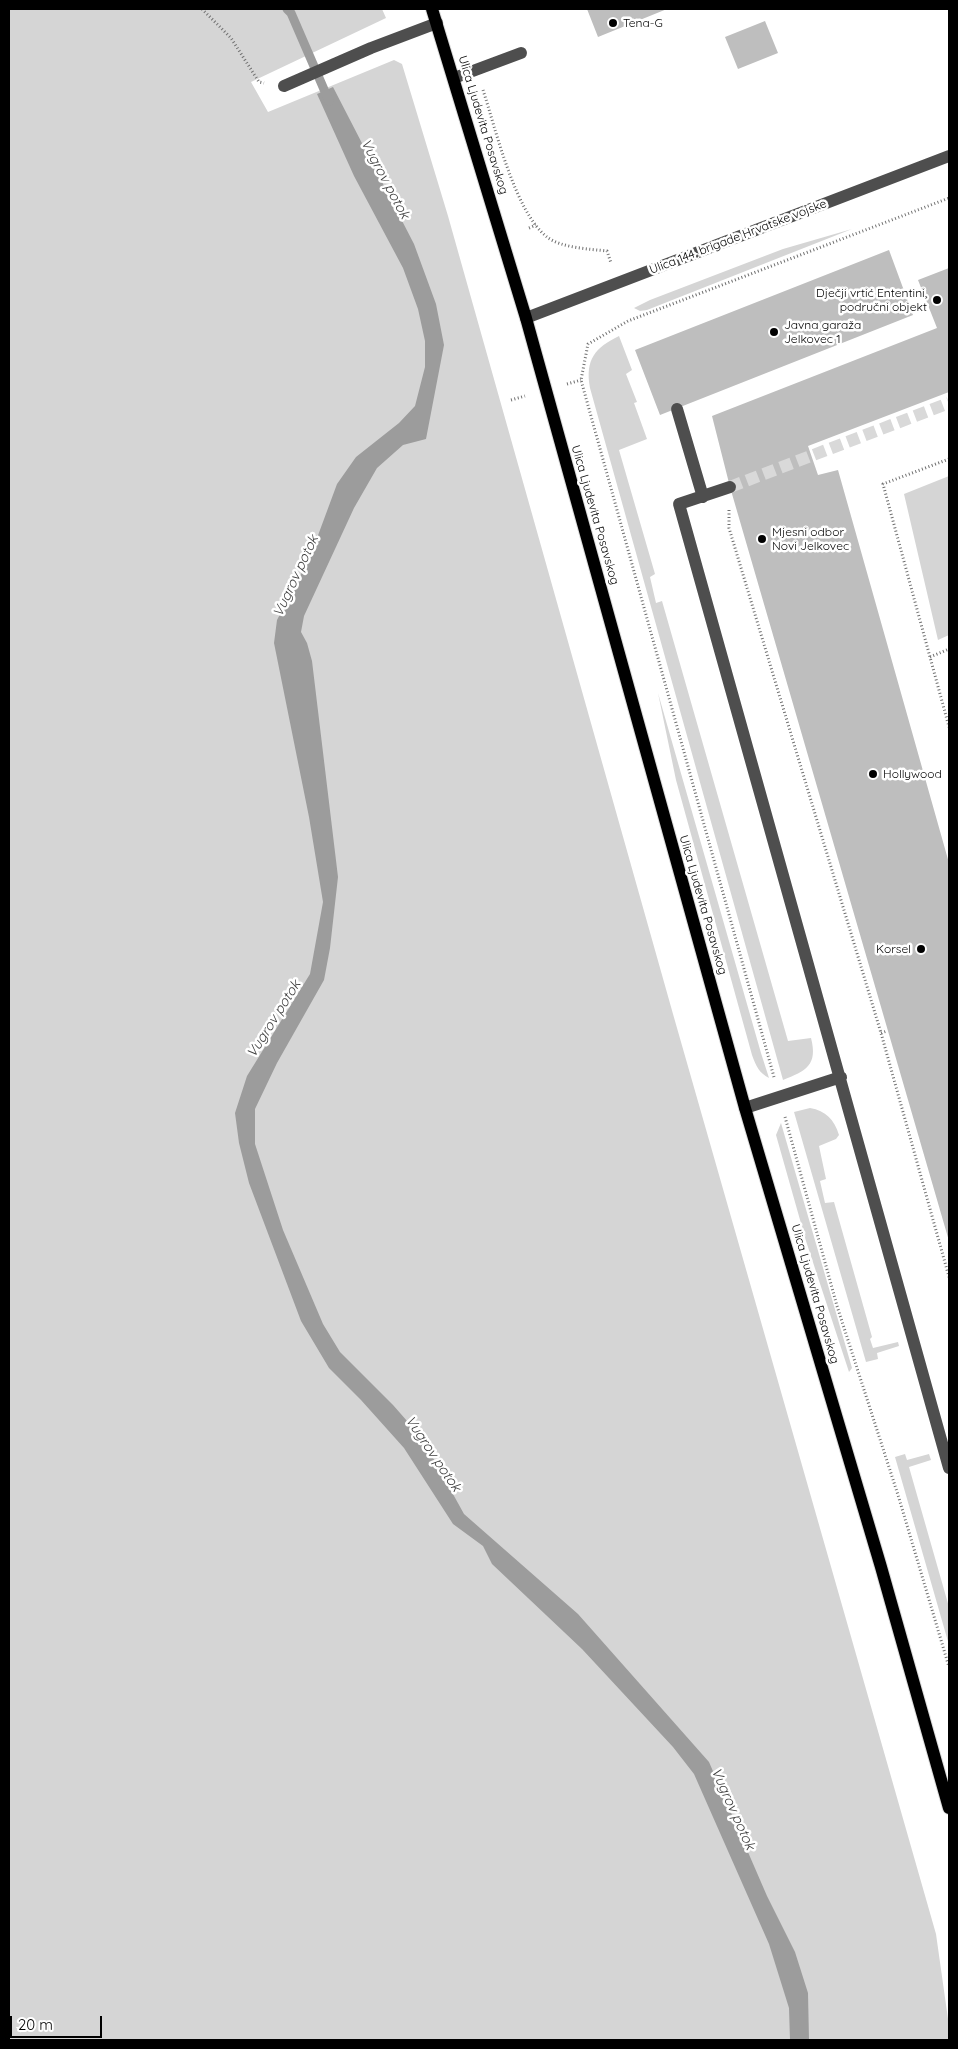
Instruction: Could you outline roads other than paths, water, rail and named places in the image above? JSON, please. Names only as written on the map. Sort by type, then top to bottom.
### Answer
[{"type":"main road","name":"Ulica Ljudevita Posavskog","points":[[432,9],[526,318],[745,1108],[878,1557],[949,1808]]},
{"type":"street","points":[[284,86],[344,59],[437,23]]},
{"type":"street","points":[[454,78],[520,53]]},
{"type":"street","name":"Ulica 144. brigade Hrvatske vojske","points":[[526,318],[949,156]]},
{"type":"street","points":[[676,409],[703,497]]},
{"type":"street","points":[[730,488],[679,504],[949,1468]]},
{"type":"street","points":[[745,1108],[841,1077]]},
{"type":"waterway","name":"Vugrov potok","points":[[287,9],[291,13],[329,101]]},
{"type":"tunnel","points":[[730,487],[949,403]]},
{"type":"place","name":"Tena-G","points":[[613,23]]},
{"type":"place","name":"Dječji vrtić Ententini, područni objekt","points":[[937,300]]},
{"type":"place","name":"Javna garaža Jelkovec 1","points":[[774,332]]},
{"type":"place","name":"Mjesni odbor Novi Jelkovec","points":[[762,539]]},
{"type":"place","name":"Hollywood","points":[[873,774]]},
{"type":"place","name":"Korsel","points":[[921,949]]}]
